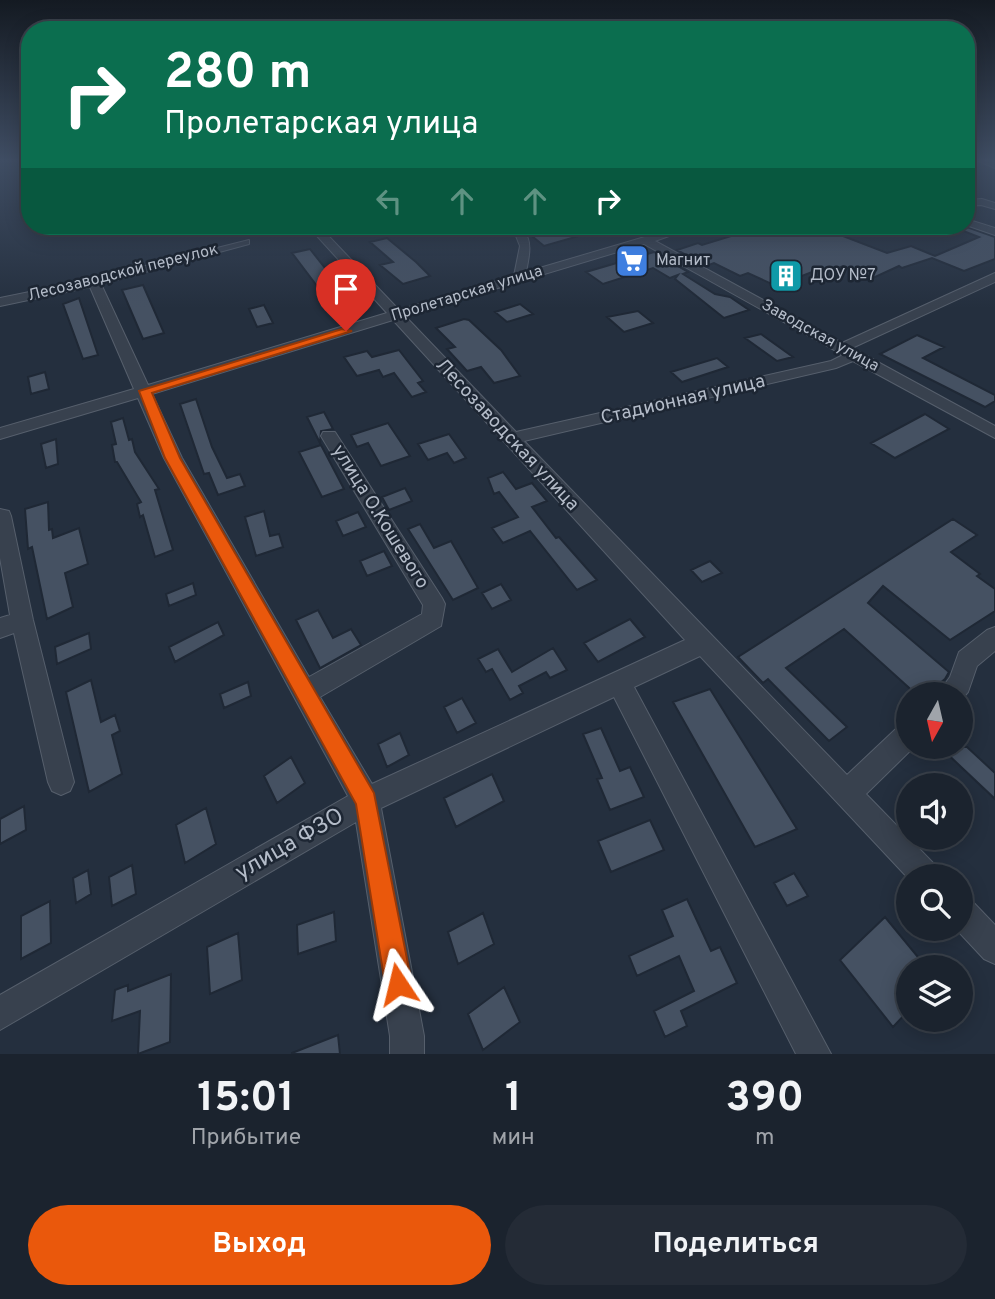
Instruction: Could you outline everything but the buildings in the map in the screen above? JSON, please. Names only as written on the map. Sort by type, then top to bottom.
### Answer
[{"type":"street","points":[[975,225],[995,232]]},
{"type":"street","name":"Лесозаводская улица","points":[[321,235],[510,439],[914,864]]},
{"type":"street","points":[[519,278],[526,246],[521,235]]},
{"type":"street","name":"Пролетарская улица","points":[[0,435],[660,235]]},
{"type":"street","name":"Заводская улица","points":[[645,240],[848,352],[991,426]]},
{"type":"street","name":"Лесозаводской переулок","points":[[0,302],[94,282],[245,242]]},
{"type":"street","name":"Стадионная улица","points":[[510,439],[823,367],[995,277]]},
{"type":"street","points":[[94,282],[173,458],[366,801],[407,1036],[407,1054]]},
{"type":"street","name":"улица О.Кошевого","points":[[306,692],[433,619],[434,604],[329,436]]},
{"type":"street","points":[[2,516],[22,620],[61,782]]},
{"type":"street","points":[[0,628],[22,620]]},
{"type":"street","points":[[961,682],[967,660],[995,636]]},
{"type":"street","name":"улица ФЗО","points":[[0,1013],[366,801],[703,643]]},
{"type":"street","points":[[619,682],[814,1054]]},
{"type":"street","points":[[847,794],[896,747]]},
{"type":"street","points":[[973,925],[995,948]]},
{"type":"place","name":"Магнит","points":[[632,261]]},
{"type":"place","name":"ДОУ №7","points":[[786,276]]},
{"type":"route","points":[[346,331],[145,391],[173,458],[366,801],[398,984]]}]
